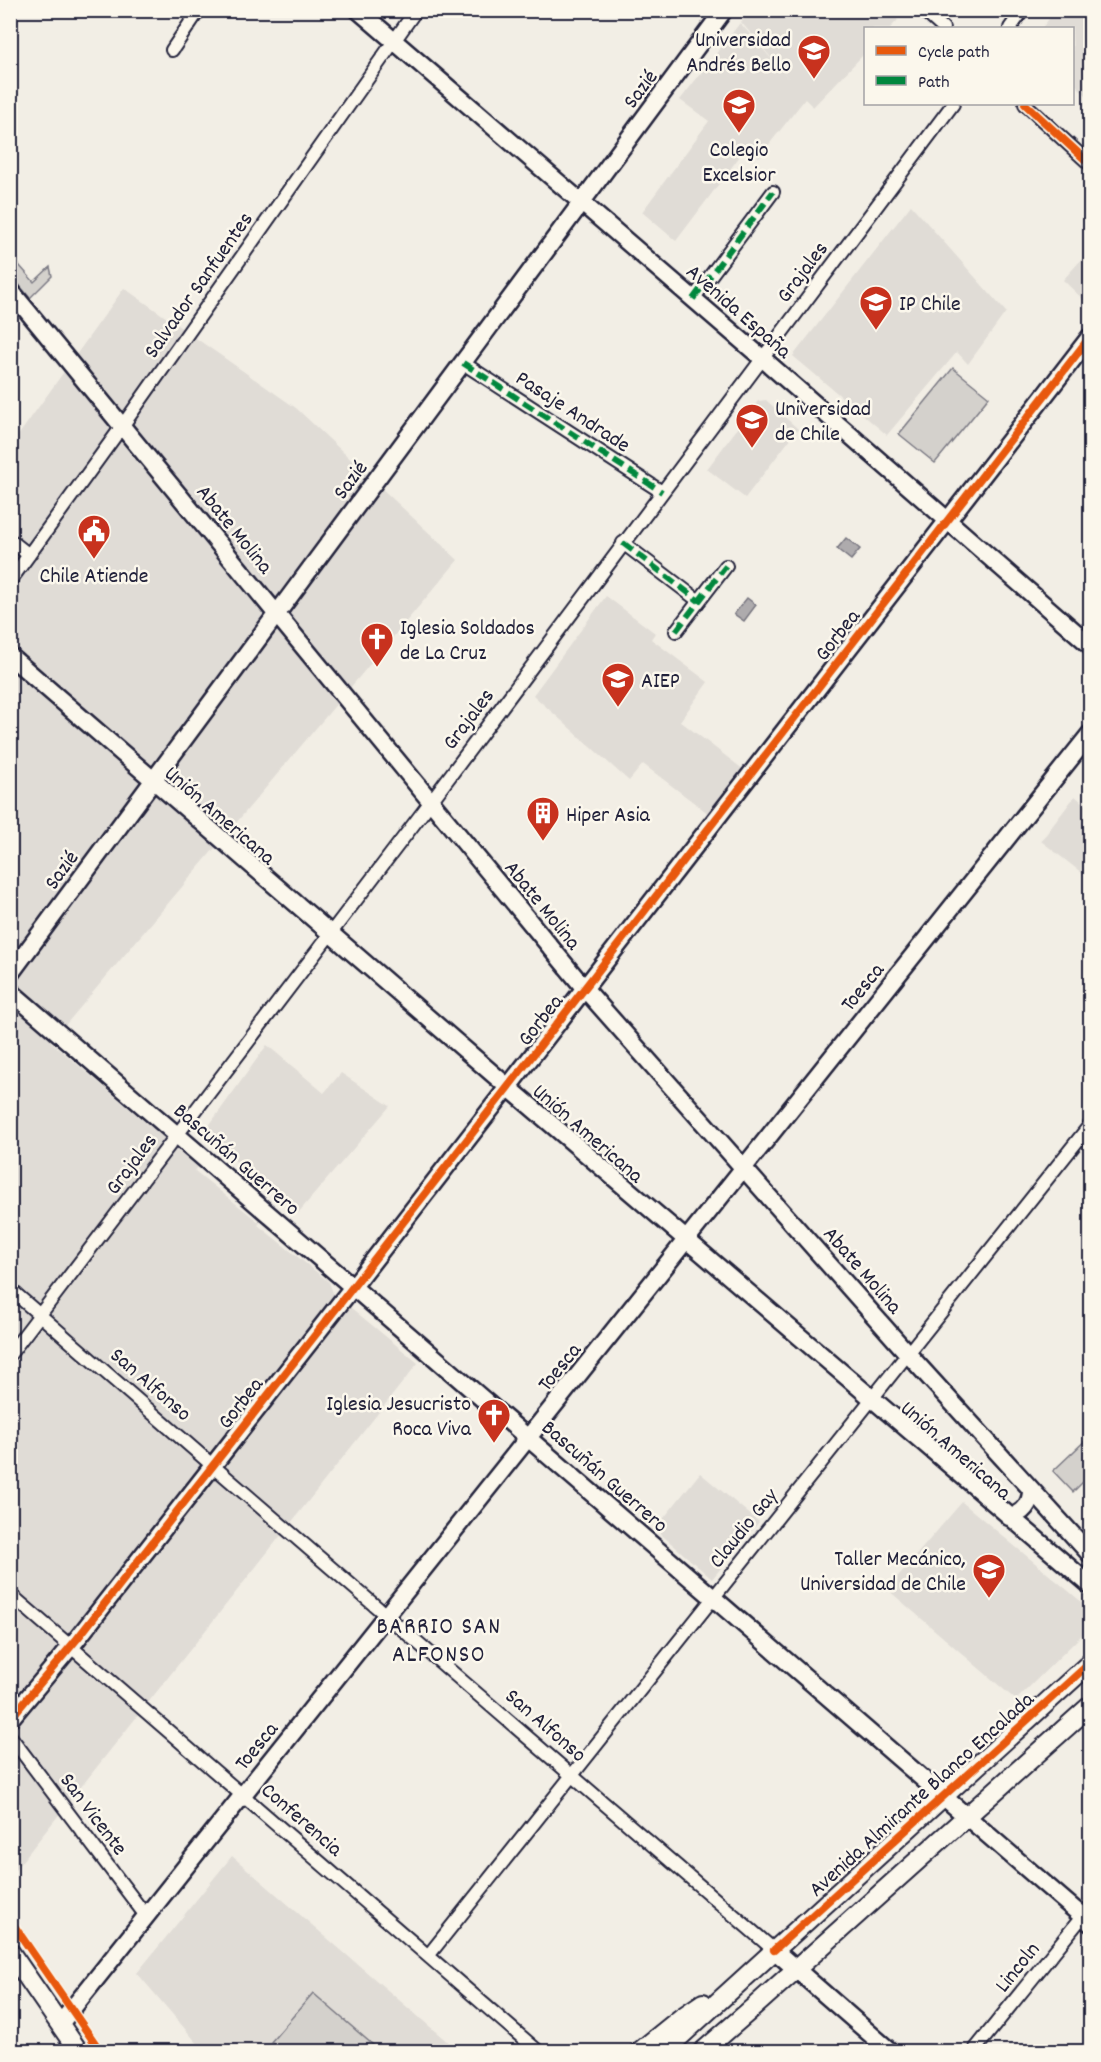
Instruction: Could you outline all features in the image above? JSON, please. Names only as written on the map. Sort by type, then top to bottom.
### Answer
[{"type":"main road","name":"Avenida Almirante Blanco Encalada","points":[[663,2052],[1090,1663]]},
{"type":"main road","points":[[702,2052],[1090,1706]]},
{"type":"main road","points":[[10,1952],[79,2052]]},
{"type":"main road","points":[[639,2052],[681,2018],[732,1989]]},
{"type":"main road","points":[[722,2052],[755,2006]]},
{"type":"street","points":[[172,50],[199,10]]},
{"type":"street","name":"Avenida España","points":[[358,10],[762,358],[1090,645]]},
{"type":"street","name":"Salvador Sanfuentes","points":[[10,581],[416,10]]},
{"type":"street","name":"Sazié","points":[[10,974],[724,10]]},
{"type":"street","points":[[923,10],[942,27]]},
{"type":"street","points":[[1011,27],[1023,10]]},
{"type":"street","name":"Grajales","points":[[10,1354],[431,801],[952,105]]},
{"type":"street","points":[[1026,105],[1090,164]]},
{"type":"street","points":[[693,299],[773,192]]},
{"type":"street","name":"Abate Molina","points":[[10,290],[585,989],[908,1354],[1090,1554]]},
{"type":"street","name":"Gorbea","points":[[10,1719],[71,1646],[353,1287],[1090,337]]},
{"type":"street","name":"Pasaje Andrade","points":[[463,363],[662,492]]},
{"type":"street","points":[[10,540],[29,555]]},
{"type":"street","points":[[623,543],[699,601]]},
{"type":"street","points":[[676,631],[726,566]]},
{"type":"street","name":"Unión Americana","points":[[10,656],[1090,1586]]},
{"type":"street","name":"Toesca","points":[[60,2024],[1090,734]]},
{"type":"street","name":"Bascuñán Guerrero","points":[[10,991],[967,1817],[1088,1915]]},
{"type":"street","name":"Claudio Gay","points":[[428,1956],[1090,1125]]},
{"type":"street","name":"San Alfonso","points":[[10,1289],[797,1968],[891,2052]]},
{"type":"street","points":[[1009,1517],[1019,1513],[1027,1506],[1032,1490]]},
{"type":"street","points":[[1041,1544],[1042,1535],[1046,1529],[1062,1522]]},
{"type":"street","name":"Conferencia","points":[[10,1594],[244,1794],[539,2052]]},
{"type":"street","name":"San Vicente","points":[[10,1736],[146,1916]]},
{"type":"street","name":"Lincoln","points":[[973,2052],[1088,1915]]},
{"type":"shaded area","name":"Colegio Excelsior","points":[[750,11],[887,11],[898,20],[891,27],[864,27],[864,54],[813,107],[805,99],[759,157],[746,148],[676,241],[642,212],[709,121],[680,100],[740,23],[790,80],[741,22]]},
{"type":"shaded area","points":[[1055,11],[1090,11],[1090,99],[1074,83],[1074,27],[1043,27]]},
{"type":"shaded area","name":"IP Chile","points":[[911,205],[1006,312],[968,364],[957,352],[887,435],[793,356]]},
{"type":"shaded area","points":[[1090,250],[1090,306],[1063,280]]},
{"type":"shaded area","points":[[19,265],[34,282],[50,267],[52,276],[30,298],[11,275]]},
{"type":"shaded area","points":[[124,288],[296,408],[458,560],[51,1042],[198,1167],[195,1171],[329,1282],[333,1293],[418,1363],[11,1875],[11,437],[15,440]]},
{"type":"shaded area","points":[[953,368],[989,397],[935,463],[899,434]]},
{"type":"shaded area","name":"Universidad de Chile","points":[[766,400],[798,429],[745,498],[707,469],[758,401]]},
{"type":"shaded area","points":[[846,538],[860,549],[851,560],[837,549]]},
{"type":"shaded area","name":"AIEP","points":[[606,596],[655,633],[651,639],[708,682],[680,721],[744,770],[709,814],[643,764],[629,781],[533,695]]},
{"type":"shaded area","points":[[747,598],[756,605],[744,621],[734,614]]},
{"type":"shaded area","points":[[1075,796],[1090,809],[1090,883],[1082,873],[1041,841]]},
{"type":"shaded area","points":[[267,1045],[324,1093],[341,1073],[390,1106],[298,1213],[203,1134]]},
{"type":"shaded area","points":[[1090,1436],[1090,1475],[1073,1492],[1053,1471]]},
{"type":"shaded area","points":[[700,1473],[759,1522],[712,1579],[655,1529]]},
{"type":"shaded area","name":"Taller Mecánico, Universidad de Chile","points":[[962,1502],[1090,1609],[1090,1627],[1016,1700],[887,1589]]},
{"type":"shaded area","points":[[232,1856],[450,2044],[442,2052],[204,2051],[137,1973]]},
{"type":"shaded area","points":[[313,1993],[380,2051],[282,2051],[271,2042]]},
{"type":"marked path","points":[[693,299],[773,192]]},
{"type":"marked path","points":[[463,363],[662,492]]},
{"type":"marked path","points":[[623,543],[699,601]]},
{"type":"marked path","points":[[676,631],[726,566]]},
{"type":"cycle path","points":[[1026,105],[1090,164]]},
{"type":"cycle path","points":[[10,1719],[77,1639],[345,1297],[1090,337]]},
{"type":"cycle path","points":[[774,1950],[1090,1663]]},
{"type":"cycle path","points":[[10,1920],[101,2052]]},
{"type":"place","name":"Universidad Andrés Bello","points":[[814,80]]},
{"type":"place","name":"Colegio Excelsior","points":[[739,134]]},
{"type":"place","name":"IP Chile","points":[[876,331]]},
{"type":"place","name":"Universidad de Chile","points":[[752,449]]},
{"type":"place","name":"Chile Atiende","points":[[94,560]]},
{"type":"place","name":"Iglesia Soldados de La Cruz","points":[[377,668]]},
{"type":"place","name":"AIEP","points":[[618,708]]},
{"type":"place","name":"Hiper Asia","points":[[543,842]]},
{"type":"place","name":"Iglesia Jesucristo Roca Viva","points":[[494,1444]]},
{"type":"place","name":"Taller Mecánico, Universidad de Chile","points":[[989,1599]]},
{"type":"district","name":"BARRIO SAN ALFONSO","points":[[439,1639]]}]
